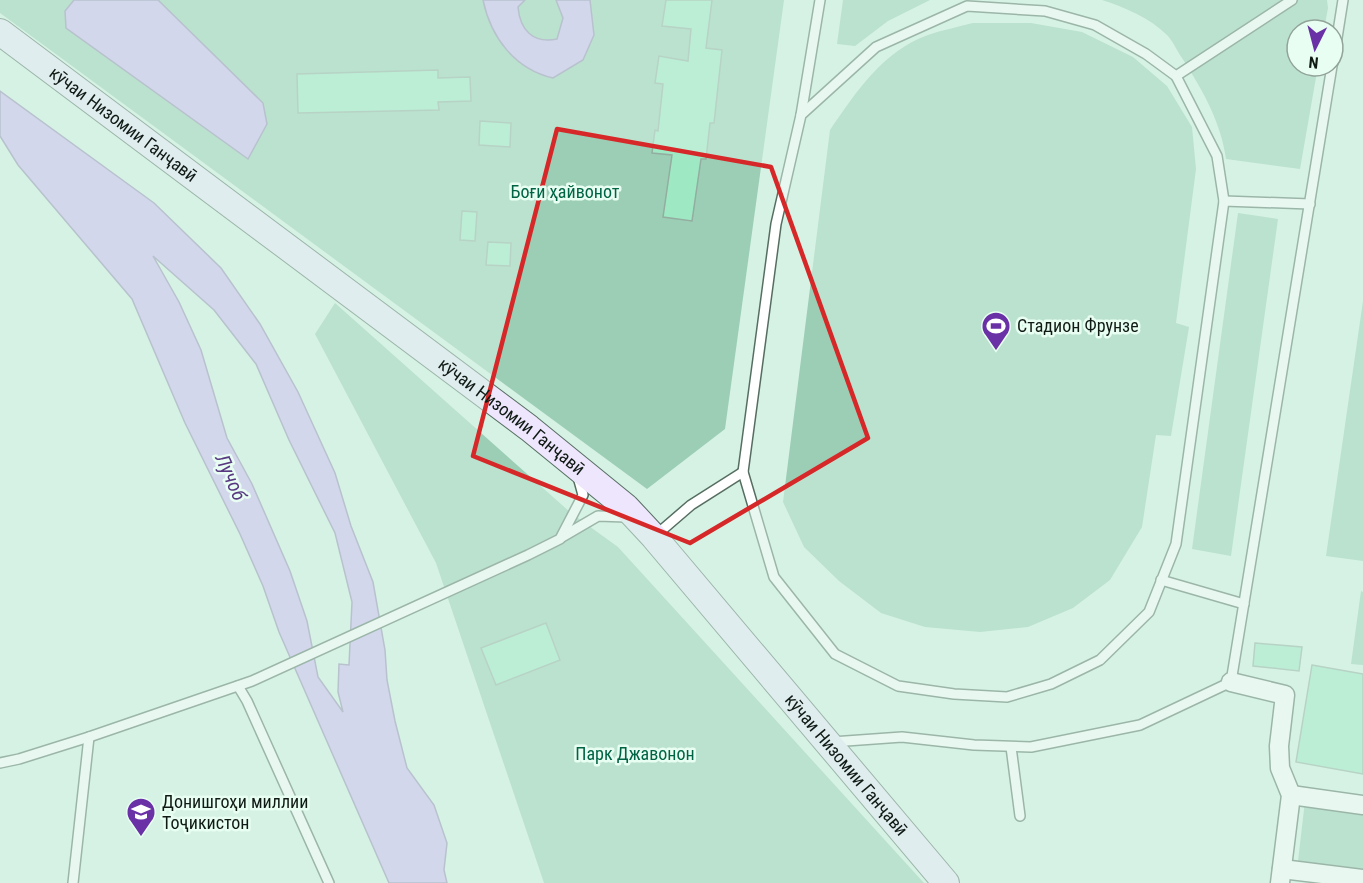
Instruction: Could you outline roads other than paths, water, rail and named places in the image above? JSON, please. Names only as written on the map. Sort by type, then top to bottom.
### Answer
[{"type":"street","name":"кӯчаи Низомии Ганҷавӣ","points":[[0,32],[529,428],[626,507],[946,883]]},
{"type":"street","points":[[1231,682],[1285,694],[1280,768],[1291,795],[1281,876],[1363,879]]},
{"type":"street","points":[[1291,795],[1363,805]]},
{"type":"lane","points":[[801,115],[876,47],[966,6],[1045,11],[1095,25],[1146,54],[1176,76],[1217,156],[1224,201],[1176,544],[1149,612],[1100,660],[1051,684],[1006,697],[954,694],[898,686],[835,654],[774,577],[743,472],[776,224],[801,115],[820,0]]},
{"type":"lane","points":[[1045,11],[1047,0]]},
{"type":"lane","points":[[1176,76],[1292,0]]},
{"type":"lane","points":[[1340,18],[1343,0]]},
{"type":"lane","points":[[828,742],[902,737],[974,745],[1031,747],[1140,725],[1231,682],[1331,78]]},
{"type":"lane","points":[[1224,201],[1310,204]]},
{"type":"lane","points":[[560,539],[583,495],[575,465]]},
{"type":"lane","points":[[0,763],[89,737],[252,681],[437,598],[560,539],[598,516],[613,515],[645,527],[691,505],[743,472]]},
{"type":"lane","points":[[1161,580],[1244,604]]},
{"type":"lane","points":[[238,686],[247,701],[329,883]]},
{"type":"lane","points":[[74,883],[89,737]]},
{"type":"lane","points":[[1011,747],[1020,816]]},
{"type":"water","points":[[74,0],[158,0],[263,103],[267,124],[248,159],[66,28],[65,11]]},
{"type":"water","points":[[483,0],[525,0],[518,7],[525,29],[535,37],[549,40],[557,39],[563,18],[556,0],[590,0],[594,35],[583,60],[553,78],[527,67],[507,50],[499,39],[492,27]]},
{"type":"water","name":"Лучоб","points":[[0,91],[154,203],[221,268],[260,324],[298,392],[335,473],[351,526],[373,582],[395,721],[407,768],[434,805],[447,843],[444,870],[447,883],[389,883],[279,632],[263,586],[185,423],[132,299],[18,165],[0,136]],"holes":[[[153,256],[214,310],[256,364],[289,440],[335,533],[352,602],[349,665],[339,664],[338,692],[343,712],[318,677],[307,621],[290,571],[252,484],[227,438],[201,350],[179,302]]]},
{"type":"place","name":"Стадион Фрунзе","points":[[996,352]]},
{"type":"place","name":"Донишгоҳи миллии Тоҷикистон","points":[[141,838]]},
{"type":"park label","name":"Боғи ҳайвонот","points":[[565,192]]},
{"type":"park label","name":"Парк Джавонон","points":[[635,754]]}]
